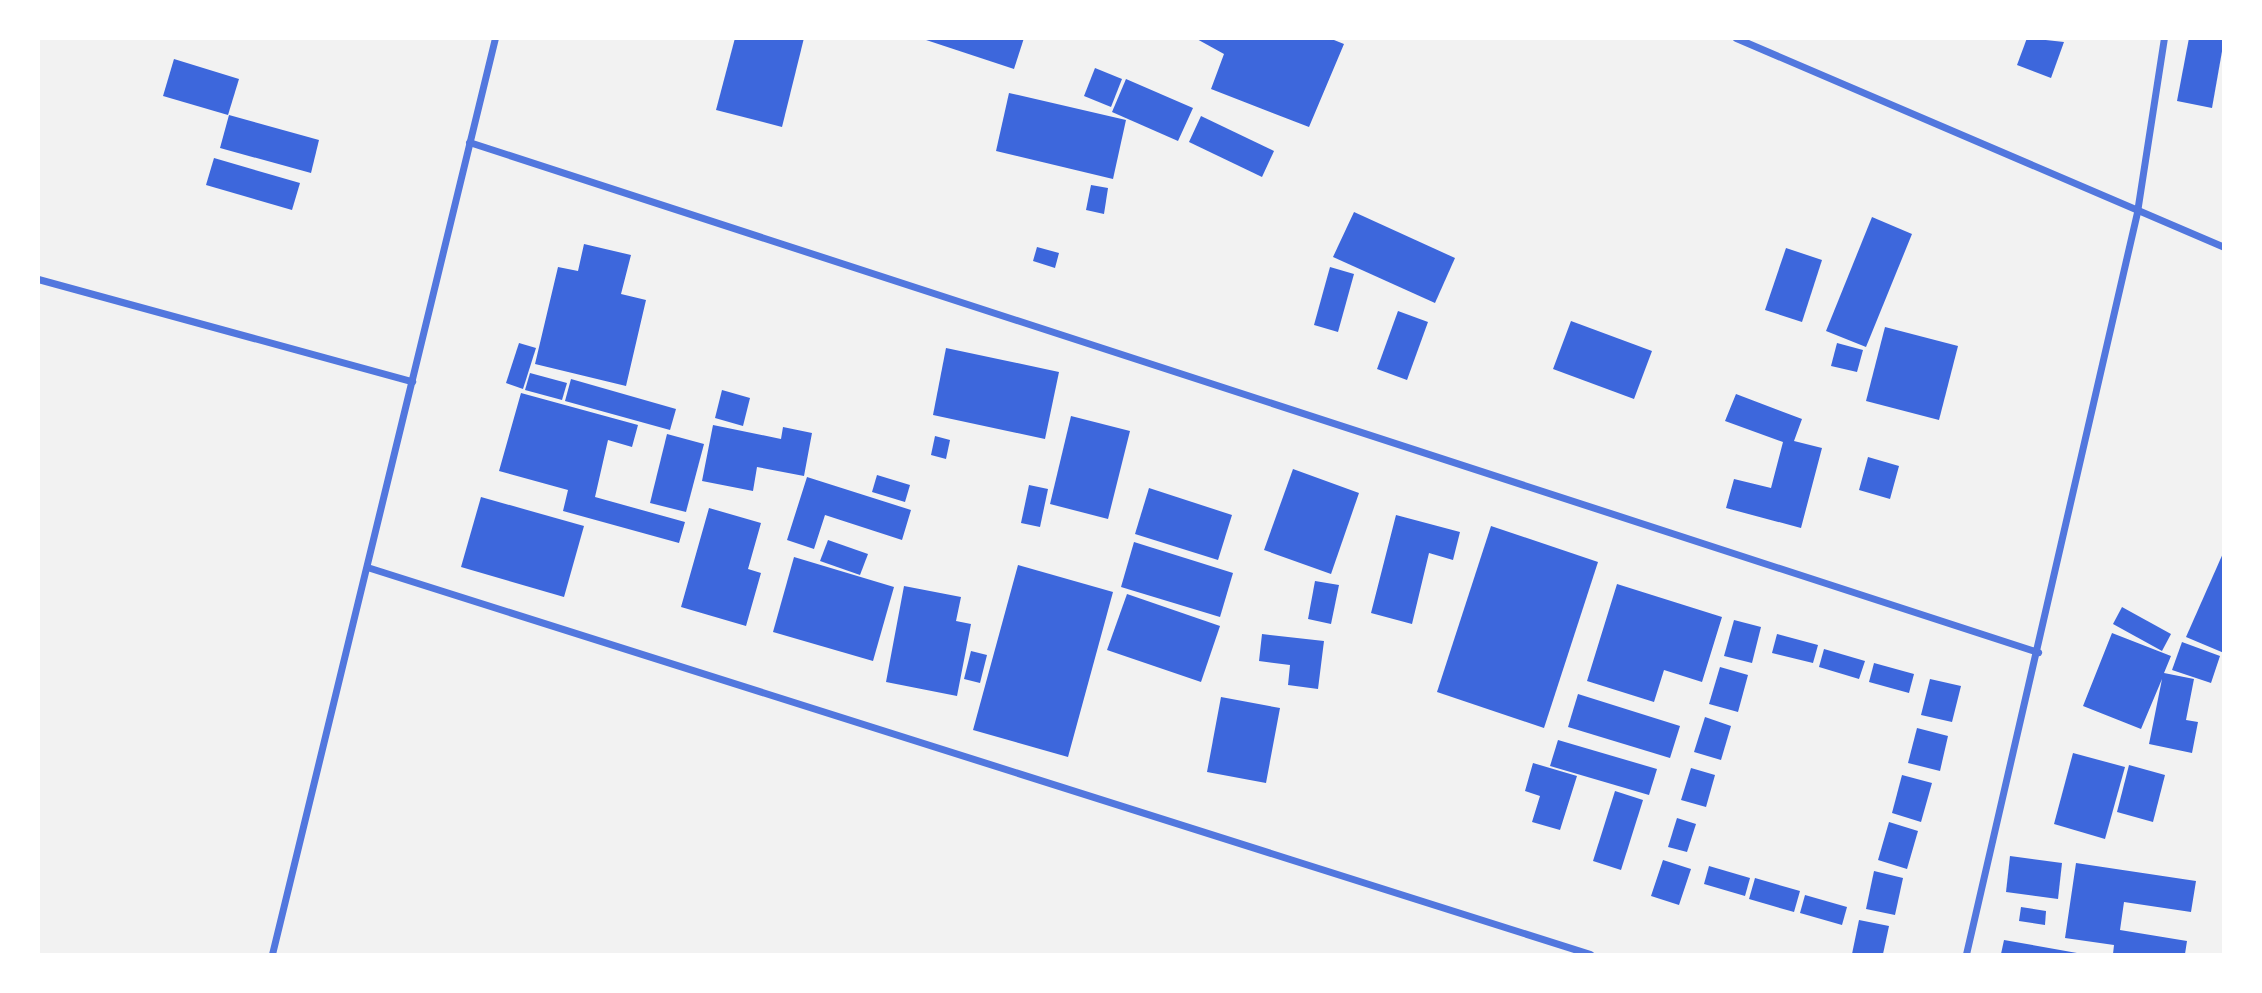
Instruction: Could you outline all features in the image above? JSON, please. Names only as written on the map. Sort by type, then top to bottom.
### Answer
[{"type":"street","points":[[272,954],[495,38]]},
{"type":"street","points":[[1736,38],[2224,247]]},
{"type":"street","points":[[1966,954],[2038,652],[2137,212],[2164,38]]},
{"type":"street","points":[[470,142],[2038,652]]},
{"type":"street","points":[[38,279],[411,381]]},
{"type":"street","points":[[367,567],[1590,954]]},
{"type":"building","points":[[735,38],[804,38],[782,127],[716,110]]},
{"type":"building","points":[[920,38],[1024,38],[1014,69]]},
{"type":"building","points":[[1195,38],[1329,38],[1344,44],[1309,127],[1211,89],[1224,54]]},
{"type":"building","points":[[2027,38],[2064,42],[2051,78],[2017,65]]},
{"type":"building","points":[[2189,38],[2224,40],[2212,108],[2177,101]]},
{"type":"building","points":[[174,59],[239,79],[228,115],[163,96]]},
{"type":"building","points":[[1095,68],[1122,79],[1111,107],[1084,96]]},
{"type":"building","points":[[1126,79],[1193,108],[1178,141],[1112,112]]},
{"type":"building","points":[[1009,93],[1126,120],[1113,179],[996,151]]},
{"type":"building","points":[[229,115],[319,140],[311,173],[220,148]]},
{"type":"building","points":[[1201,116],[1274,151],[1262,177],[1189,142]]},
{"type":"building","points":[[214,158],[300,183],[292,210],[206,185]]},
{"type":"building","points":[[1091,185],[1108,188],[1104,214],[1086,210]]},
{"type":"building","points":[[1354,212],[1455,258],[1435,303],[1333,257]]},
{"type":"building","points":[[1872,217],[1912,234],[1866,347],[1826,331]]},
{"type":"building","points":[[584,244],[631,255],[621,294],[646,300],[626,386],[535,364],[558,267],[578,271]]},
{"type":"building","points":[[1037,247],[1059,253],[1055,268],[1033,261]]},
{"type":"building","points":[[1786,248],[1822,260],[1802,322],[1765,310]]},
{"type":"building","points":[[1330,267],[1354,274],[1338,332],[1314,325]]},
{"type":"building","points":[[1398,311],[1428,322],[1407,380],[1377,369]]},
{"type":"building","points":[[1571,321],[1652,351],[1634,399],[1553,369]]},
{"type":"building","points":[[1885,327],[1958,346],[1939,420],[1866,401]]},
{"type":"building","points":[[519,343],[536,348],[523,389],[506,383]]},
{"type":"building","points":[[1837,343],[1863,350],[1857,372],[1831,366]]},
{"type":"building","points":[[946,348],[1059,372],[1045,439],[933,415]]},
{"type":"building","points":[[530,373],[567,383],[562,400],[525,390]]},
{"type":"building","points":[[571,379],[676,409],[670,430],[565,401]]},
{"type":"building","points":[[722,390],[750,398],[743,426],[715,418]]},
{"type":"building","points":[[521,393],[638,425],[632,447],[608,440],[595,497],[685,522],[679,543],[563,511],[568,490],[499,471]]},
{"type":"building","points":[[1736,394],[1802,419],[1794,441],[1822,448],[1801,528],[1726,508],[1734,479],[1771,488],[1783,442],[1725,421]]},
{"type":"building","points":[[1071,416],[1130,431],[1108,519],[1050,504]]},
{"type":"building","points":[[713,425],[781,439],[783,427],[812,433],[804,476],[757,467],[753,491],[702,481]]},
{"type":"building","points":[[667,434],[704,444],[686,512],[650,503]]},
{"type":"building","points":[[935,436],[950,440],[946,459],[931,455]]},
{"type":"building","points":[[1868,457],[1899,466],[1890,499],[1859,490]]},
{"type":"building","points":[[1293,469],[1359,493],[1331,574],[1264,550]]},
{"type":"building","points":[[877,475],[910,485],[905,502],[872,492]]},
{"type":"building","points":[[807,477],[911,510],[902,540],[825,515],[814,549],[787,540]]},
{"type":"building","points":[[1029,485],[1048,489],[1040,527],[1021,523]]},
{"type":"building","points":[[1149,488],[1232,515],[1218,560],[1135,534]]},
{"type":"building","points":[[481,497],[584,526],[564,597],[461,567]]},
{"type":"building","points":[[709,508],[761,523],[748,569],[761,573],[746,626],[681,607]]},
{"type":"building","points":[[1396,515],[1460,532],[1453,560],[1429,553],[1412,624],[1371,613]]},
{"type":"building","points":[[1491,526],[1598,562],[1544,728],[1437,692]]},
{"type":"building","points":[[828,540],[868,554],[860,575],[820,561]]},
{"type":"building","points":[[1134,542],[1233,573],[1220,617],[1121,587]]},
{"type":"building","points":[[2224,551],[2224,653],[2186,637]]},
{"type":"building","points":[[794,557],[894,587],[873,661],[773,632]]},
{"type":"building","points":[[1018,565],[1113,592],[1068,757],[973,730]]},
{"type":"building","points":[[1315,581],[1339,585],[1331,624],[1308,619]]},
{"type":"building","points":[[1617,584],[1722,617],[1702,682],[1664,670],[1654,702],[1587,681]]},
{"type":"building","points":[[904,586],[961,597],[956,621],[971,624],[957,696],[886,682]]},
{"type":"building","points":[[1127,594],[1220,626],[1201,682],[1107,650]]},
{"type":"building","points":[[2122,607],[2171,634],[2162,651],[2113,624]]},
{"type":"building","points":[[1734,620],[1761,627],[1752,663],[1724,656]]},
{"type":"building","points":[[2112,633],[2171,656],[2164,673],[2194,679],[2186,720],[2198,722],[2192,753],[2149,744],[2162,679],[2141,729],[2083,706]]},
{"type":"building","points":[[1262,634],[1324,641],[1318,689],[1288,685],[1290,665],[1259,661]]},
{"type":"building","points":[[1777,634],[1818,645],[1813,663],[1772,653]]},
{"type":"building","points":[[2182,642],[2220,656],[2211,683],[2172,670]]},
{"type":"building","points":[[1824,649],[1865,661],[1859,679],[1819,667]]},
{"type":"building","points":[[971,651],[987,655],[980,683],[964,679]]},
{"type":"building","points":[[1874,663],[1914,674],[1909,693],[1869,682]]},
{"type":"building","points":[[1720,667],[1748,675],[1738,712],[1709,704]]},
{"type":"building","points":[[1930,679],[1961,686],[1952,722],[1921,715]]},
{"type":"building","points":[[1578,694],[1680,726],[1670,758],[1568,727]]},
{"type":"building","points":[[1221,697],[1280,708],[1266,783],[1207,772]]},
{"type":"building","points":[[1705,717],[1731,726],[1721,760],[1694,752]]},
{"type":"building","points":[[1917,728],[1948,736],[1940,771],[1908,763]]},
{"type":"building","points":[[1558,740],[1657,769],[1649,795],[1550,766]]},
{"type":"building","points":[[2073,753],[2125,767],[2105,839],[2054,824]]},
{"type":"building","points":[[1533,763],[1577,776],[1560,830],[1532,822],[1540,796],[1525,791]]},
{"type":"building","points":[[2129,765],[2165,775],[2153,822],[2117,812]]},
{"type":"building","points":[[1691,768],[1715,775],[1706,807],[1681,800]]},
{"type":"building","points":[[1902,775],[1932,783],[1921,822],[1892,813]]},
{"type":"building","points":[[1615,791],[1643,800],[1621,870],[1593,861]]},
{"type":"building","points":[[1677,818],[1696,824],[1687,852],[1668,847]]},
{"type":"building","points":[[1889,822],[1918,831],[1907,869],[1878,860]]},
{"type":"building","points":[[2010,856],[2062,863],[2058,899],[2006,892]]},
{"type":"building","points":[[1663,860],[1691,869],[1679,905],[1651,896]]},
{"type":"building","points":[[2076,863],[2196,881],[2191,912],[2124,902],[2120,930],[2187,941],[2185,954],[2113,954],[2114,945],[2065,938]]},
{"type":"building","points":[[1709,866],[1750,878],[1745,896],[1704,884]]},
{"type":"building","points":[[1874,871],[1903,878],[1895,915],[1866,909]]},
{"type":"building","points":[[1755,878],[1800,891],[1794,912],[1749,899]]},
{"type":"building","points":[[1805,895],[1847,907],[1842,925],[1800,913]]},
{"type":"building","points":[[2021,907],[2046,911],[2045,925],[2019,921]]},
{"type":"building","points":[[1859,920],[1889,926],[1883,954],[1852,954]]},
{"type":"building","points":[[2004,940],[2077,953],[2077,954],[2001,954]]}]
